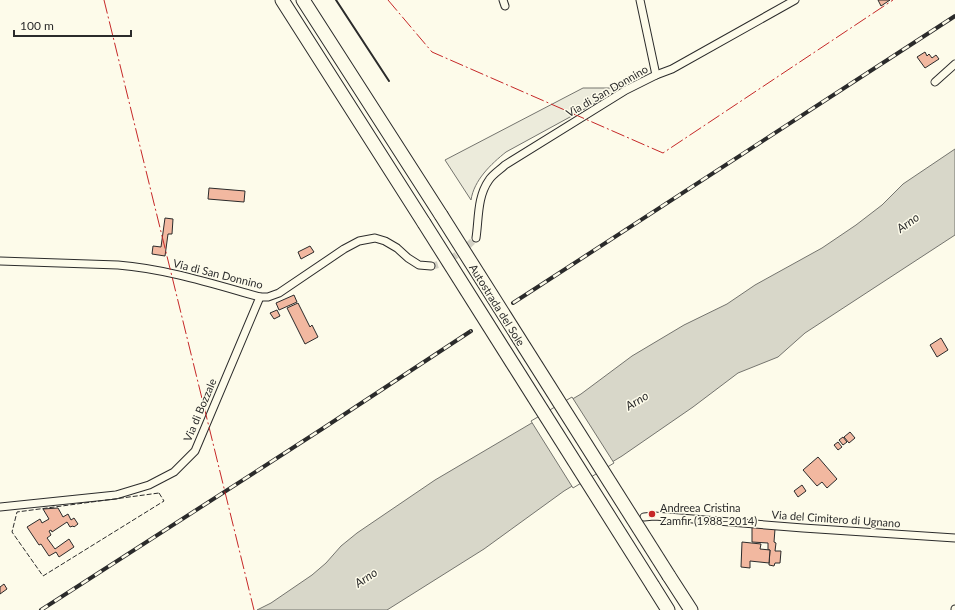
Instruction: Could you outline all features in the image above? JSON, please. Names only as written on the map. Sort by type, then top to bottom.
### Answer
[{"type":"highway","name":"Autostrada del Sole","points":[[282,0],[668,610]]},
{"type":"highway","name":"Autostrada del Sole","points":[[303,0],[691,610]]},
{"type":"street","points":[[640,0],[656,75]]},
{"type":"street","name":"Via di San Donnino","points":[[476,238],[480,198],[489,179],[505,165],[626,90],[672,69],[795,0]]},
{"type":"street","points":[[935,82],[955,64]]},
{"type":"street","name":"Via di San Donnino","points":[[0,261],[137,266],[160,270],[260,297],[268,297],[279,293],[344,249],[359,241],[367,239],[375,238],[385,241],[397,248],[419,265],[431,266]]},
{"type":"street","name":"Via di Bozzale","points":[[0,507],[116,495],[149,485],[174,472],[195,451],[260,297]]},
{"type":"street","name":"Via del Cimitero di Ugnano","points":[[644,517],[654,516],[955,538]]},
{"type":"shaded area","points":[[583,88],[623,88],[506,152],[489,167],[479,179],[471,200],[445,160]]},
{"type":"water","name":"Arno","points":[[955,149],[955,235],[805,333],[778,357],[738,373],[693,407],[622,456],[564,491],[484,549],[387,610],[257,610],[271,603],[312,575],[326,563],[341,546],[357,533],[435,480],[581,394],[632,356],[684,325],[727,304],[755,285],[822,248],[882,205],[903,184]]},
{"type":"pier","points":[[572,397],[614,463],[573,488],[531,421]]},
{"type":"building","points":[[878,0],[890,0],[881,6]]},
{"type":"building","points":[[925,52],[927,56],[929,54],[932,58],[936,55],[939,59],[925,68],[917,57]]},
{"type":"building","points":[[209,188],[245,191],[244,202],[208,199]]},
{"type":"building","points":[[165,218],[173,219],[172,234],[168,234],[165,256],[152,254],[153,246],[161,247]]},
{"type":"building","points":[[310,246],[314,252],[301,259],[298,252]]},
{"type":"building","points":[[294,295],[297,302],[279,310],[276,303]]},
{"type":"building","points":[[298,303],[310,327],[312,325],[318,337],[305,344],[287,308]]},
{"type":"building","points":[[277,310],[280,316],[274,319],[270,313]]},
{"type":"building","points":[[941,338],[948,350],[937,357],[930,345]]},
{"type":"building","points":[[850,432],[855,438],[849,443],[844,437]]},
{"type":"building","points":[[843,437],[847,442],[843,445],[839,440]]},
{"type":"building","points":[[838,442],[842,447],[838,450],[834,445]]},
{"type":"building","points":[[818,457],[837,479],[827,488],[822,482],[817,486],[803,470]]},
{"type":"building","points":[[802,485],[806,491],[798,497],[794,491]]},
{"type":"building","points":[[58,508],[63,517],[68,514],[71,520],[74,518],[78,524],[74,527],[70,527],[67,522],[52,532],[51,530],[49,531],[51,535],[47,538],[55,549],[69,539],[74,547],[59,557],[56,552],[49,556],[41,544],[39,545],[27,527],[40,519],[42,523],[49,519],[43,509]]},
{"type":"building","points":[[752,527],[775,529],[775,551],[781,551],[780,563],[775,563],[774,566],[769,565],[770,550],[768,550],[768,543],[752,542]]},
{"type":"building","points":[[742,542],[761,544],[760,549],[770,550],[769,563],[750,561],[750,568],[741,567]]},
{"type":"building","points":[[4,584],[7,589],[0,594],[0,587]]},
{"type":"tunnel","points":[[431,266],[450,259],[461,252],[476,238]]},
{"type":"railway","points":[[513,303],[955,16]]},
{"type":"railway","points":[[41,610],[471,331]]},
{"type":"fence","points":[[159,493],[164,501],[43,576],[12,532],[17,512],[159,493]]},
{"type":"wall","points":[[336,0],[389,81]]},
{"type":"power","points":[[104,0],[254,610]]},
{"type":"power","points":[[388,0],[432,52],[663,153],[893,0]]},
{"type":"place","name":"Andreea Cristina Zamfir (1988–2014)","points":[[652,514]]}]
